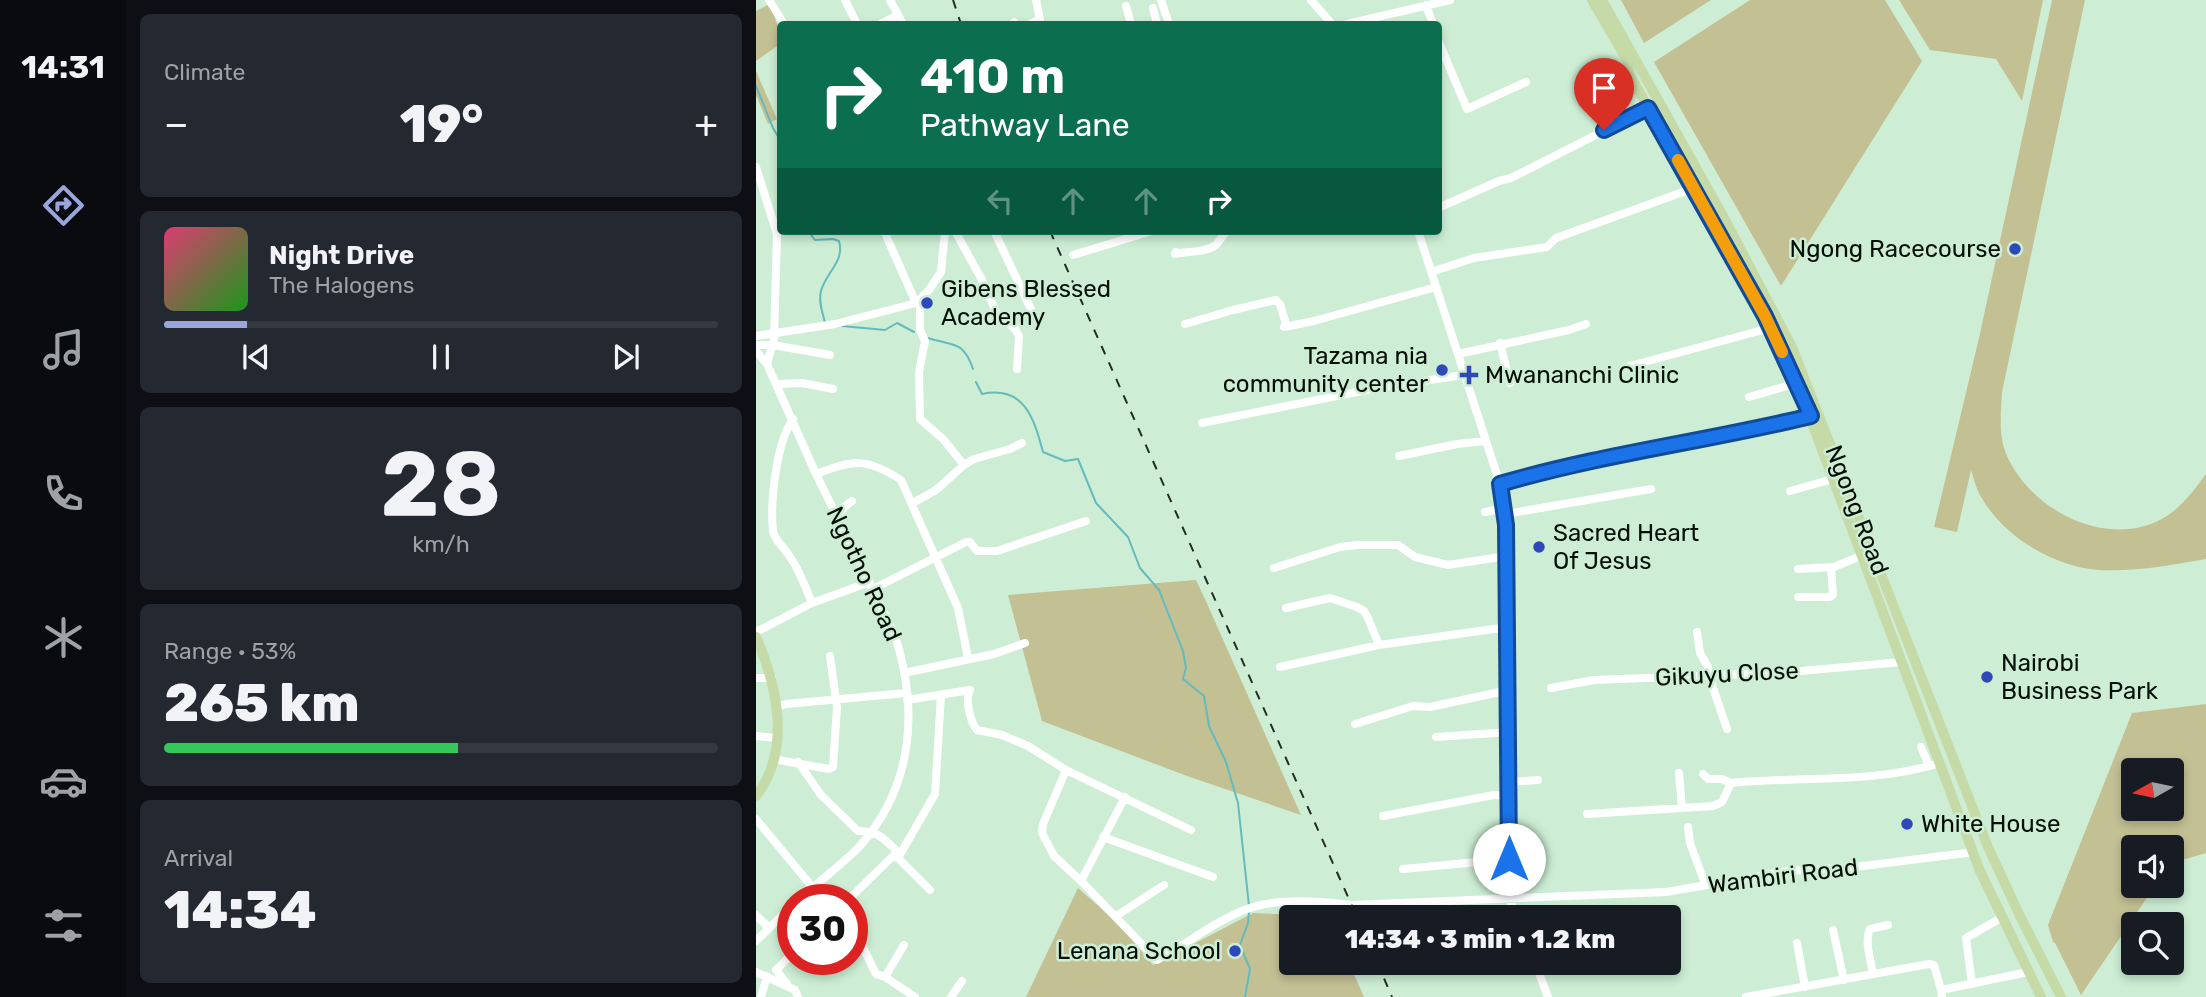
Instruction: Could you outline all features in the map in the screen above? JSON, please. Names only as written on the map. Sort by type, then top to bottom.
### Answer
[{"type":"main road","name":"Ngong Road","points":[[1592,0],[1627,60],[1630,75],[1770,328],[1797,383],[1902,662],[1935,765],[2001,918],[2040,997]]},
{"type":"main road","name":"Ngong Road","points":[[1602,0],[1729,227],[1792,347],[1988,846],[2061,997]]},
{"type":"main road","points":[[756,635],[772,678],[777,707],[773,759],[756,796]]},
{"type":"main road","points":[[1974,852],[1988,846]]},
{"type":"main road","points":[[2035,987],[2045,989],[2051,979]]},
{"type":"street","points":[[769,0],[782,21]]},
{"type":"street","points":[[845,0],[856,21]]},
{"type":"street","points":[[890,0],[901,21]]},
{"type":"street","points":[[1036,0],[1040,19],[1036,21]]},
{"type":"street","points":[[1161,0],[1168,21]]},
{"type":"street","points":[[1311,0],[1329,21]]},
{"type":"street","points":[[1359,21],[1450,0]]},
{"type":"street","points":[[1426,5],[1432,21]]},
{"type":"street","points":[[1126,6],[1130,21]]},
{"type":"street","points":[[1153,8],[1156,21]]},
{"type":"street","points":[[886,21],[898,15]]},
{"type":"street","points":[[1442,50],[1467,109],[1526,82]]},
{"type":"street","points":[[1442,206],[1511,178],[1648,108]]},
{"type":"street","points":[[756,167],[777,233],[773,345],[767,364]]},
{"type":"street","points":[[1431,272],[1474,258],[1547,247],[1556,238],[1694,188]]},
{"type":"street","points":[[886,235],[918,301],[920,330],[925,341],[919,372],[920,419],[943,439],[964,465]]},
{"type":"street","points":[[756,336],[835,324],[918,301],[941,272],[945,235]]},
{"type":"street","points":[[958,235],[997,314],[1015,329],[1018,335],[1017,369]]},
{"type":"street","points":[[996,235],[1031,309]]},
{"type":"street","points":[[1073,255],[1139,235]]},
{"type":"street","points":[[1176,252],[1175,254],[1193,253],[1213,246],[1224,235]]},
{"type":"street","points":[[1419,235],[1500,484],[1505,511],[1509,690],[1509,898],[1512,905]]},
{"type":"street","points":[[1185,324],[1276,300],[1280,304],[1286,324],[1283,326],[1286,326],[1314,321],[1436,287]]},
{"type":"street","points":[[1458,354],[1586,324]]},
{"type":"street","points":[[1630,366],[1770,328]]},
{"type":"street","points":[[1500,343],[1510,383]]},
{"type":"street","points":[[756,345],[773,345],[830,355]]},
{"type":"street","name":"Ngotho Road","points":[[756,351],[767,364],[777,384],[816,474],[894,633],[907,697],[904,767],[890,804],[872,831],[848,858],[815,884]]},
{"type":"street","points":[[1202,422],[1377,387],[1464,375]]},
{"type":"street","points":[[777,384],[802,383],[833,389]]},
{"type":"street","points":[[1749,397],[1797,383]]},
{"type":"street","points":[[1500,484],[1544,472],[1811,416]]},
{"type":"street","points":[[793,419],[787,427],[774,483],[773,531],[801,576],[812,603]]},
{"type":"street","points":[[1399,456],[1432,448],[1486,442]]},
{"type":"street","points":[[913,503],[936,490],[964,465],[1022,443]]},
{"type":"street","points":[[816,474],[851,461],[867,464],[901,480],[958,608],[968,659]]},
{"type":"street","points":[[1790,491],[1833,479]]},
{"type":"street","points":[[1485,512],[1651,489]]},
{"type":"street","points":[[838,519],[843,508],[852,501]]},
{"type":"street","points":[[756,635],[812,603],[871,585],[936,559],[966,542],[970,542],[981,552],[997,551],[1086,521]]},
{"type":"street","points":[[1274,568],[1340,547],[1357,545],[1398,545],[1415,557],[1448,565],[1507,556]]},
{"type":"street","points":[[1798,569],[1830,567],[1863,555]]},
{"type":"street","points":[[1798,597],[1833,595],[1830,567]]},
{"type":"street","points":[[1286,608],[1329,597],[1357,607],[1368,618],[1379,645]]},
{"type":"street","points":[[1280,667],[1379,645],[1508,627]]},
{"type":"street","points":[[1697,632],[1700,653],[1708,667],[1727,729]]},
{"type":"street","points":[[904,673],[994,654],[1025,643]]},
{"type":"street","points":[[773,759],[829,769],[833,767],[837,726],[830,656]]},
{"type":"street","name":"Gikuyu Close","points":[[1551,688],[1594,680],[1865,667],[1902,662]]},
{"type":"street","points":[[756,678],[772,678]]},
{"type":"street","points":[[777,707],[835,699],[941,695],[970,690],[968,698],[973,724],[977,730],[1002,735],[1028,746],[1066,770],[1191,830]]},
{"type":"street","points":[[1355,724],[1413,706],[1430,707],[1509,690]]},
{"type":"street","points":[[866,884],[896,857],[935,794],[941,695]]},
{"type":"street","points":[[1436,737],[1509,732]]},
{"type":"street","points":[[756,736],[776,738]]},
{"type":"street","points":[[1703,774],[1708,779],[1722,779],[1731,783],[1872,776],[1935,765],[1921,747]]},
{"type":"street","points":[[798,762],[821,795],[858,831],[872,831],[897,851],[896,857]]},
{"type":"street","points":[[1066,770],[1042,833],[1054,856],[1116,916],[1164,885]]},
{"type":"street","points":[[1679,773],[1682,808]]},
{"type":"street","points":[[1509,782],[1538,780]]},
{"type":"street","points":[[1587,814],[1718,805],[1731,783]]},
{"type":"street","points":[[1382,816],[1494,795],[1509,796]]},
{"type":"street","points":[[1081,881],[1125,797]]},
{"type":"street","points":[[756,819],[809,884]]},
{"type":"street","points":[[1688,827],[1690,843],[1705,884]]},
{"type":"street","points":[[1103,837],[1213,877]]},
{"type":"street","name":"Wambiri Road","points":[[1116,916],[1157,960],[1230,917],[1257,906],[1316,901],[1351,905],[1666,892],[1788,870],[1854,867],[1974,852]]},
{"type":"street","points":[[896,857],[930,890]]},
{"type":"street","points":[[1403,869],[1509,859]]},
{"type":"street","points":[[756,915],[769,928]]},
{"type":"street","points":[[1972,984],[1966,939],[2001,918]]},
{"type":"street","points":[[756,941],[777,920]]},
{"type":"street","points":[[1873,974],[1868,932],[1870,929],[1888,925]]},
{"type":"street","points":[[1833,930],[1844,980]]},
{"type":"street","points":[[1797,943],[1805,987]]},
{"type":"street","points":[[885,977],[904,945]]},
{"type":"street","points":[[868,958],[876,974],[915,997]]},
{"type":"street","points":[[1746,997],[1918,965],[1933,965],[1941,993],[2028,972]]},
{"type":"street","points":[[756,972],[795,990],[799,997]]},
{"type":"street","points":[[780,975],[789,987]]},
{"type":"street","points":[[1540,975],[1548,997]]},
{"type":"street","points":[[761,997],[766,976]]},
{"type":"street","points":[[951,997],[962,981]]},
{"type":"shaded area","points":[[1621,0],[1711,0],[1644,43]]},
{"type":"shaded area","points":[[1750,0],[1885,0],[1922,61],[1781,286],[1654,62]]},
{"type":"shaded area","points":[[1899,0],[2043,0],[2022,101],[1996,59],[1930,50]]},
{"type":"shaded area","name":"Ngong Racecourse","points":[[2052,0],[2085,0],[2002,392],[2001,424],[2004,448],[2018,475],[2050,507],[2091,526],[2113,529],[2135,528],[2164,518],[2184,501],[2206,474],[2206,559],[2126,570],[2081,568],[2063,562],[2029,546],[1999,521],[1978,491],[1971,470],[1957,532],[1934,527],[1979,338]]},
{"type":"shaded area","points":[[770,4],[777,24],[777,46],[756,61],[756,11]]},
{"type":"shaded area","points":[[756,71],[777,119],[768,124],[756,95]]},
{"type":"shaded area","points":[[1196,580],[1301,815],[1187,776],[1042,721],[1008,595]]},
{"type":"shaded area","points":[[2206,704],[2206,853],[2184,859],[2184,835],[2121,835],[2121,898],[2147,898],[2137,912],[2121,912],[2121,936],[2081,995],[2053,942],[2048,925],[2132,713]]},
{"type":"shaded area","name":"Lenana School","points":[[1078,888],[1121,926],[1153,965],[1253,913],[1279,914],[1279,975],[1354,975],[1364,997],[1026,997]]},
{"type":"waterway","points":[[756,86],[777,135]]},
{"type":"waterway","points":[[811,235],[815,240],[839,241],[837,261],[823,284],[820,295],[825,323]]},
{"type":"waterway","points":[[842,326],[885,330],[897,323],[914,332]]},
{"type":"waterway","points":[[928,338],[961,349],[973,369]]},
{"type":"waterway","points":[[976,382],[982,394],[1008,394],[1025,407],[1036,427],[1043,452],[1065,461],[1078,459],[1096,503],[1128,537],[1140,568],[1159,590],[1183,651],[1186,668],[1183,679],[1204,696],[1209,726],[1226,762],[1238,803],[1249,906]]},
{"type":"waterway","points":[[1245,997],[1250,969],[1240,945],[1248,923],[1249,911]]},
{"type":"railway","points":[[953,0],[960,21]]},
{"type":"railway","points":[[1052,235],[1352,905]]},
{"type":"railway","points":[[1383,975],[1392,997]]},
{"type":"slow traffic","points":[[1678,160],[1765,316],[1782,352]]},
{"type":"place","name":"Ngong Racecourse","points":[[2015,249]]},
{"type":"place","name":"Gibens Blessed Academy","points":[[927,303]]},
{"type":"place","name":"Tazama nia community center","points":[[1442,370]]},
{"type":"place","name":"Mwananchi Clinic","points":[[1469,375]]},
{"type":"place","name":"Sacred Heart Of Jesus","points":[[1539,547]]},
{"type":"place","name":"Nairobi Business Park","points":[[1987,677]]},
{"type":"place","name":"White House","points":[[1907,824]]},
{"type":"place","name":"Lenana School","points":[[1235,951]]},
{"type":"route","points":[[1509,859],[1506,514],[1500,484],[1544,472],[1811,416],[1765,316],[1648,108],[1604,130]]}]
